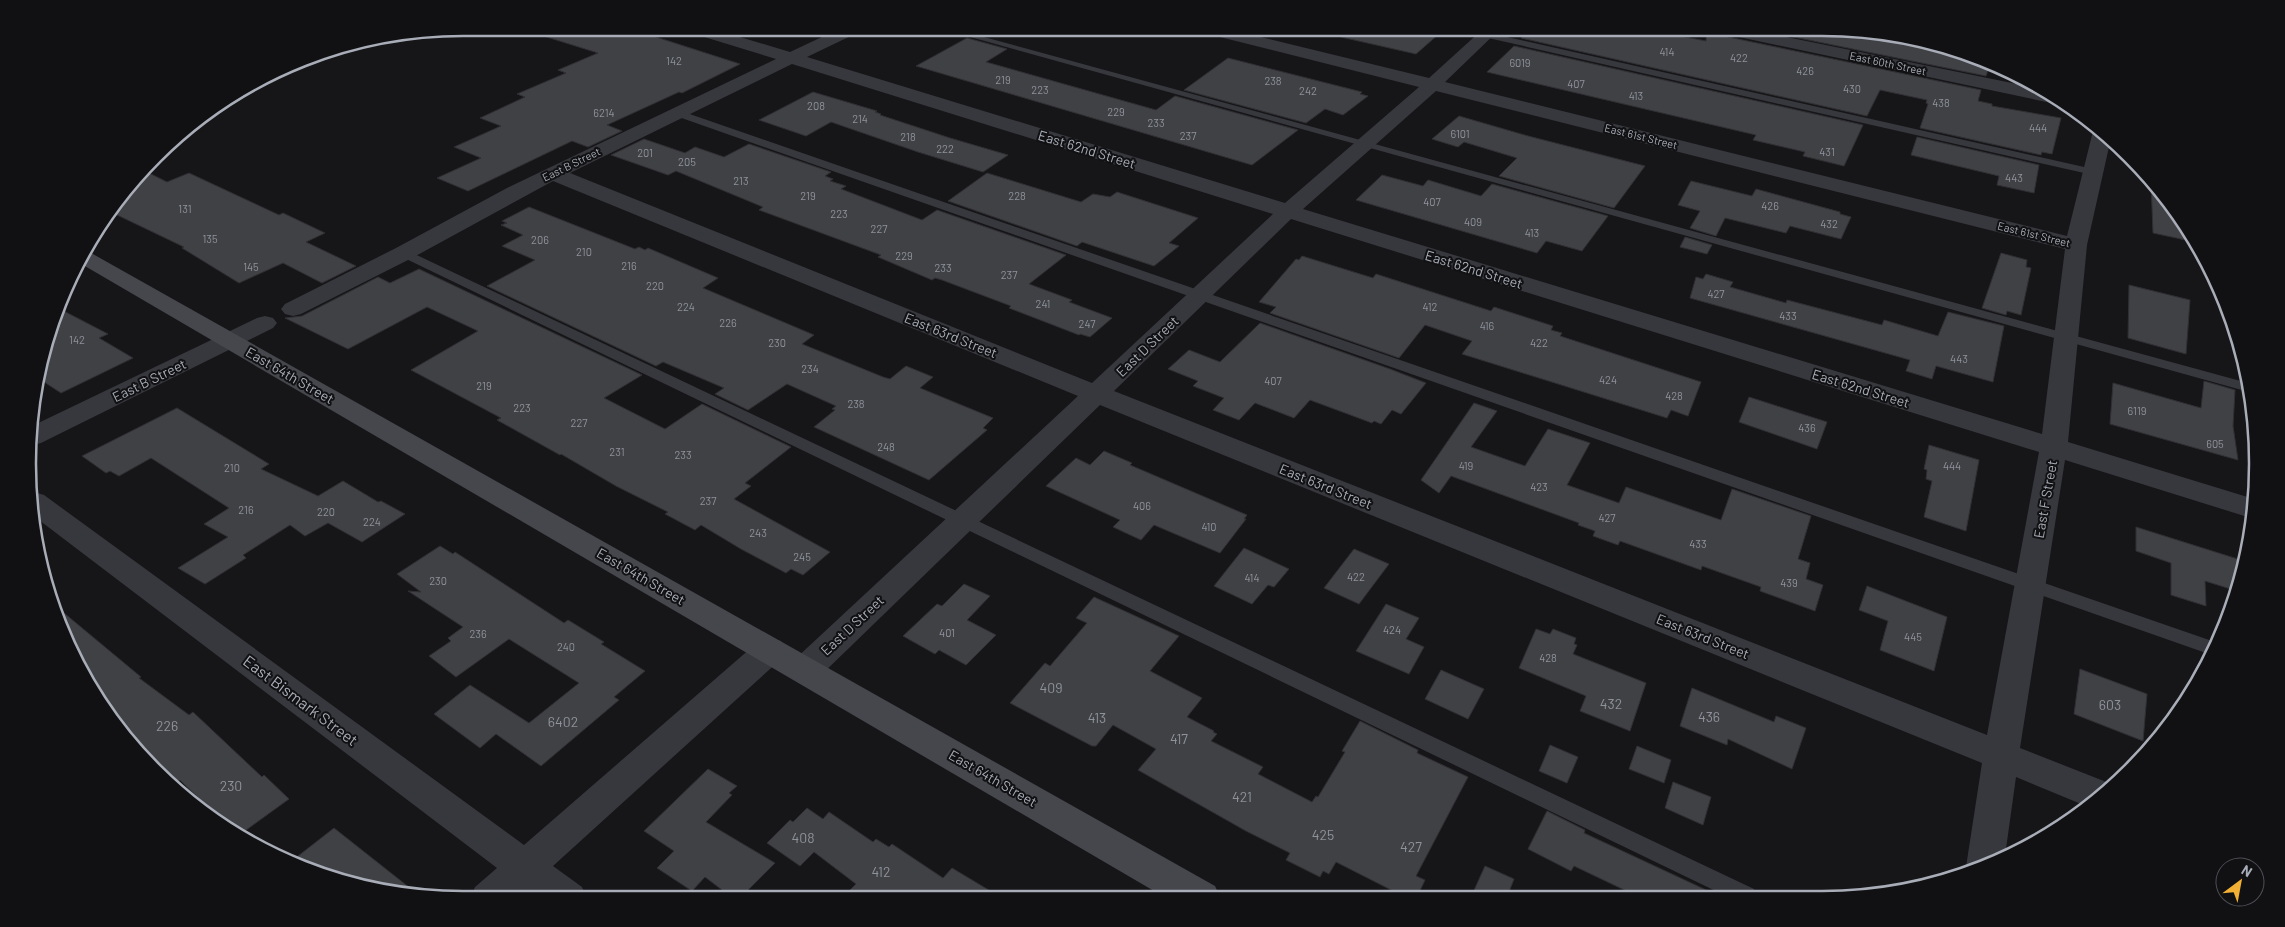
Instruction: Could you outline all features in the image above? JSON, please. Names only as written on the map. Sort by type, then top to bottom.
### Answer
[{"type":"street","name":"East 62nd Street","points":[[720,36],[2246,507]]},
{"type":"street","name":"East B Street","points":[[293,309],[404,253],[552,174],[837,36]]},
{"type":"street","name":"East 61st Street","points":[[1238,36],[2076,244]]},
{"type":"street","name":"East D Street","points":[[805,670],[1288,212],[1433,84],[1484,36]]},
{"type":"street","name":"East 60th Street","points":[[1758,36],[2036,94]]},
{"type":"street","name":"East F Street","points":[[1986,857],[2001,755],[2054,447],[2076,244],[2101,140]]},
{"type":"street","name":"East 63rd Street","points":[[552,174],[2094,793]]},
{"type":"street","name":"East 64th Street","points":[[88,259],[1189,891]]},
{"type":"street","name":"East B Street","points":[[37,434],[265,323]]},
{"type":"street","name":"East Bismark Street","points":[[39,505],[558,891]]},
{"type":"street","points":[[498,891],[770,650]]},
{"type":"lane","points":[[972,36],[2242,386]]},
{"type":"lane","points":[[1510,36],[2093,172]]},
{"type":"lane","points":[[677,113],[1199,297],[2207,646]]},
{"type":"lane","points":[[404,253],[961,522],[1736,891]]},
{"type":"building","points":[[544,36],[653,36],[740,64],[682,93],[679,92],[607,125],[622,131],[588,147],[572,141],[468,191],[437,178],[481,158],[454,147],[501,126],[480,118],[525,97],[517,94],[566,73],[558,70],[598,53]]},
{"type":"building","points":[[1341,36],[1437,36],[1416,54]]},
{"type":"building","points":[[1523,36],[1680,36],[1706,41],[1706,36],[1724,36],[1981,90],[1978,101],[1992,104],[1992,106],[2061,118],[2052,154],[2042,152],[2041,155],[1920,128],[1928,104],[1926,103],[1927,100],[1880,90],[1867,116],[1521,38]]},
{"type":"building","points":[[1788,36],[1849,37],[1905,44],[1959,59],[1985,69],[1988,70],[1986,76]]},
{"type":"building","points":[[967,38],[1007,49],[986,62],[1156,110],[1175,96],[1298,130],[1252,165],[916,66]]},
{"type":"building","points":[[1514,46],[1863,125],[1844,166],[1803,156],[1805,152],[1753,140],[1756,135],[1487,72]]},
{"type":"building","points":[[1228,58],[1362,92],[1360,94],[1368,96],[1343,115],[1325,109],[1306,123],[1184,90]]},
{"type":"building","points":[[813,92],[877,111],[875,112],[880,115],[950,138],[1008,155],[983,172],[831,122],[806,136],[759,120]]},
{"type":"building","points":[[1459,116],[1645,166],[1614,208],[1499,176],[1517,158],[1464,142],[1458,147],[1432,139]]},
{"type":"building","points":[[1917,137],[2039,165],[2034,193],[1997,185],[1999,176],[1911,155]]},
{"type":"building","points":[[644,139],[685,153],[695,147],[724,157],[749,144],[831,172],[825,176],[833,179],[830,181],[846,186],[841,189],[922,220],[937,210],[1066,255],[1029,284],[1112,318],[1090,337],[1079,335],[1009,308],[1011,306],[942,280],[935,278],[932,280],[878,257],[881,255],[759,210],[763,207],[676,171],[668,175],[611,155]]},
{"type":"building","points":[[150,173],[167,182],[189,173],[279,215],[283,213],[325,233],[306,242],[356,266],[322,283],[283,263],[239,283],[182,248],[184,247],[116,215]]},
{"type":"building","points":[[987,173],[1081,202],[1093,194],[1110,197],[1117,192],[1198,218],[1169,243],[1179,246],[1154,266],[1082,242],[1077,246],[948,201]]},
{"type":"building","points":[[1382,175],[1423,186],[1428,180],[1481,196],[1492,184],[1608,216],[1582,251],[1546,241],[1537,253],[1356,200]]},
{"type":"building","points":[[1691,181],[1752,196],[1756,189],[1840,212],[1840,214],[1851,217],[1841,239],[1790,226],[1786,233],[1725,218],[1716,236],[1690,228],[1700,211],[1678,205]]},
{"type":"building","points":[[2151,192],[2186,240],[2153,233]]},
{"type":"building","points":[[529,207],[635,249],[639,247],[645,250],[648,248],[718,278],[703,288],[814,335],[802,344],[890,379],[906,366],[933,377],[920,388],[993,418],[983,428],[987,430],[929,480],[814,427],[835,410],[832,409],[836,406],[787,384],[748,410],[715,394],[724,388],[663,362],[656,366],[487,286],[535,260],[502,246],[523,235],[501,225],[507,223],[502,221]]},
{"type":"building","points":[[1685,237],[1712,245],[1707,254],[1680,247]]},
{"type":"building","points":[[2001,253],[2027,260],[2026,267],[2031,268],[2021,315],[2007,311],[2006,315],[1982,308]]},
{"type":"building","points":[[1302,256],[1373,278],[1376,274],[1491,311],[1494,307],[1553,326],[1551,330],[1562,333],[1560,336],[1701,382],[1688,416],[1671,410],[1667,418],[1462,354],[1472,341],[1425,325],[1399,358],[1270,313],[1276,307],[1259,302],[1296,259],[1299,260]]},
{"type":"building","points":[[419,269],[642,375],[604,398],[665,429],[702,404],[791,447],[745,483],[751,486],[734,499],[830,552],[803,575],[791,569],[786,573],[701,525],[695,530],[665,514],[668,512],[616,486],[497,420],[501,418],[411,370],[478,331],[427,307],[348,349],[285,318],[302,316],[378,277],[390,283]]},
{"type":"building","points":[[1706,274],[1733,282],[1730,287],[1786,303],[1787,300],[1882,325],[1884,320],[1938,336],[1948,312],[2004,326],[1993,382],[1936,366],[1932,379],[1906,371],[1910,360],[1690,298],[1696,277],[1703,279]]},
{"type":"building","points":[[2129,285],[2190,300],[2186,354],[2128,338]]},
{"type":"building","points":[[65,311],[108,334],[99,338],[133,358],[61,393],[44,382]]},
{"type":"building","points":[[1260,323],[1426,383],[1401,414],[1392,410],[1381,424],[1374,421],[1372,423],[1310,400],[1294,418],[1255,403],[1239,420],[1213,410],[1224,398],[1193,386],[1198,381],[1168,369],[1189,350],[1220,362]]},
{"type":"building","points":[[2204,381],[2235,390],[2233,426],[2238,460],[2110,424],[2113,383],[2201,408]]},
{"type":"building","points":[[1749,397],[1827,422],[1817,449],[1739,422]]},
{"type":"building","points":[[1474,403],[1497,411],[1471,447],[1525,466],[1548,429],[1590,443],[1567,485],[1619,503],[1626,487],[1721,520],[1732,489],[1811,516],[1798,559],[1810,563],[1806,579],[1823,585],[1815,611],[1760,591],[1761,587],[1702,566],[1701,570],[1620,541],[1618,545],[1593,536],[1595,531],[1578,525],[1579,523],[1451,476],[1439,493],[1421,480]]},
{"type":"building","points":[[177,408],[269,464],[261,469],[318,496],[343,481],[378,502],[381,501],[405,514],[362,542],[328,523],[305,536],[290,525],[243,555],[246,558],[205,584],[178,568],[228,537],[204,524],[229,508],[151,458],[119,476],[110,471],[106,473],[82,456]]},
{"type":"building","points":[[1929,445],[1979,460],[1966,531],[1924,517],[1932,481],[1926,479],[1927,470],[1924,469]]},
{"type":"building","points":[[1104,451],[1132,463],[1130,465],[1247,515],[1244,519],[1246,519],[1220,553],[1154,525],[1141,540],[1113,527],[1120,520],[1046,486],[1076,458],[1090,465]]},
{"type":"building","points":[[2136,527],[2238,559],[2230,589],[2205,581],[2206,606],[2171,595],[2171,563],[2136,551]]},
{"type":"building","points":[[440,546],[453,554],[455,552],[564,623],[568,620],[604,642],[601,644],[645,671],[614,697],[619,700],[541,766],[496,734],[480,748],[434,714],[470,685],[529,723],[579,683],[509,639],[456,677],[429,656],[451,641],[448,638],[463,627],[408,591],[421,592],[397,574]]},
{"type":"building","points":[[1244,548],[1289,569],[1274,587],[1268,585],[1252,604],[1214,586]]},
{"type":"building","points":[[1354,549],[1389,564],[1359,604],[1324,588]]},
{"type":"building","points":[[964,584],[990,596],[967,620],[996,635],[966,665],[939,650],[935,654],[903,636],[937,604],[942,606]]},
{"type":"building","points":[[1867,586],[1947,617],[1934,671],[1880,650],[1888,621],[1859,610]]},
{"type":"building","points":[[1094,597],[1179,636],[1150,671],[1202,698],[1187,717],[1217,734],[1211,741],[1263,767],[1258,774],[1312,802],[1316,796],[1318,797],[1345,752],[1342,751],[1360,721],[1418,750],[1417,753],[1468,777],[1416,876],[1425,880],[1420,891],[1393,891],[1336,862],[1329,874],[1323,871],[1320,877],[1286,860],[1290,853],[1246,831],[1138,770],[1156,749],[1113,725],[1096,746],[1092,746],[1010,703],[1045,663],[1050,666],[1087,623],[1076,618]]},
{"type":"building","points":[[1386,604],[1419,618],[1406,639],[1424,647],[1409,674],[1356,651]]},
{"type":"building","points":[[63,613],[141,677],[139,678],[189,715],[193,712],[262,777],[264,775],[289,799],[245,831],[203,802],[180,780],[178,781],[161,766],[108,701],[80,652]]},
{"type":"building","points":[[1536,629],[1550,634],[1553,629],[1576,638],[1574,644],[1577,645],[1573,654],[1646,683],[1630,731],[1580,711],[1586,696],[1519,668]]},
{"type":"building","points":[[2080,669],[2147,694],[2143,741],[2074,714]]},
{"type":"building","points":[[1441,670],[1484,689],[1468,719],[1425,699]]},
{"type":"building","points":[[1692,688],[1774,722],[1776,716],[1806,728],[1792,769],[1728,739],[1727,745],[1680,726]]},
{"type":"building","points":[[1550,745],[1578,757],[1567,783],[1539,771]]},
{"type":"building","points":[[1637,746],[1671,760],[1664,783],[1629,769]]},
{"type":"building","points":[[708,769],[737,786],[729,793],[732,795],[706,822],[775,863],[747,891],[723,891],[705,877],[692,891],[657,868],[674,851],[644,831]]},
{"type":"building","points":[[1673,782],[1711,797],[1703,825],[1665,808]]},
{"type":"building","points":[[807,808],[823,819],[829,812],[873,842],[876,839],[889,847],[892,844],[943,878],[952,868],[990,891],[849,891],[856,884],[814,852],[800,866],[767,843],[790,820],[793,822]]},
{"type":"building","points":[[1547,811],[1585,830],[1584,833],[1708,891],[1626,891],[1574,866],[1571,871],[1528,849]]},
{"type":"building","points":[[334,828],[409,887],[380,883],[353,876],[297,857]]},
{"type":"building","points":[[1485,866],[1514,879],[1509,891],[1474,891]]}]
